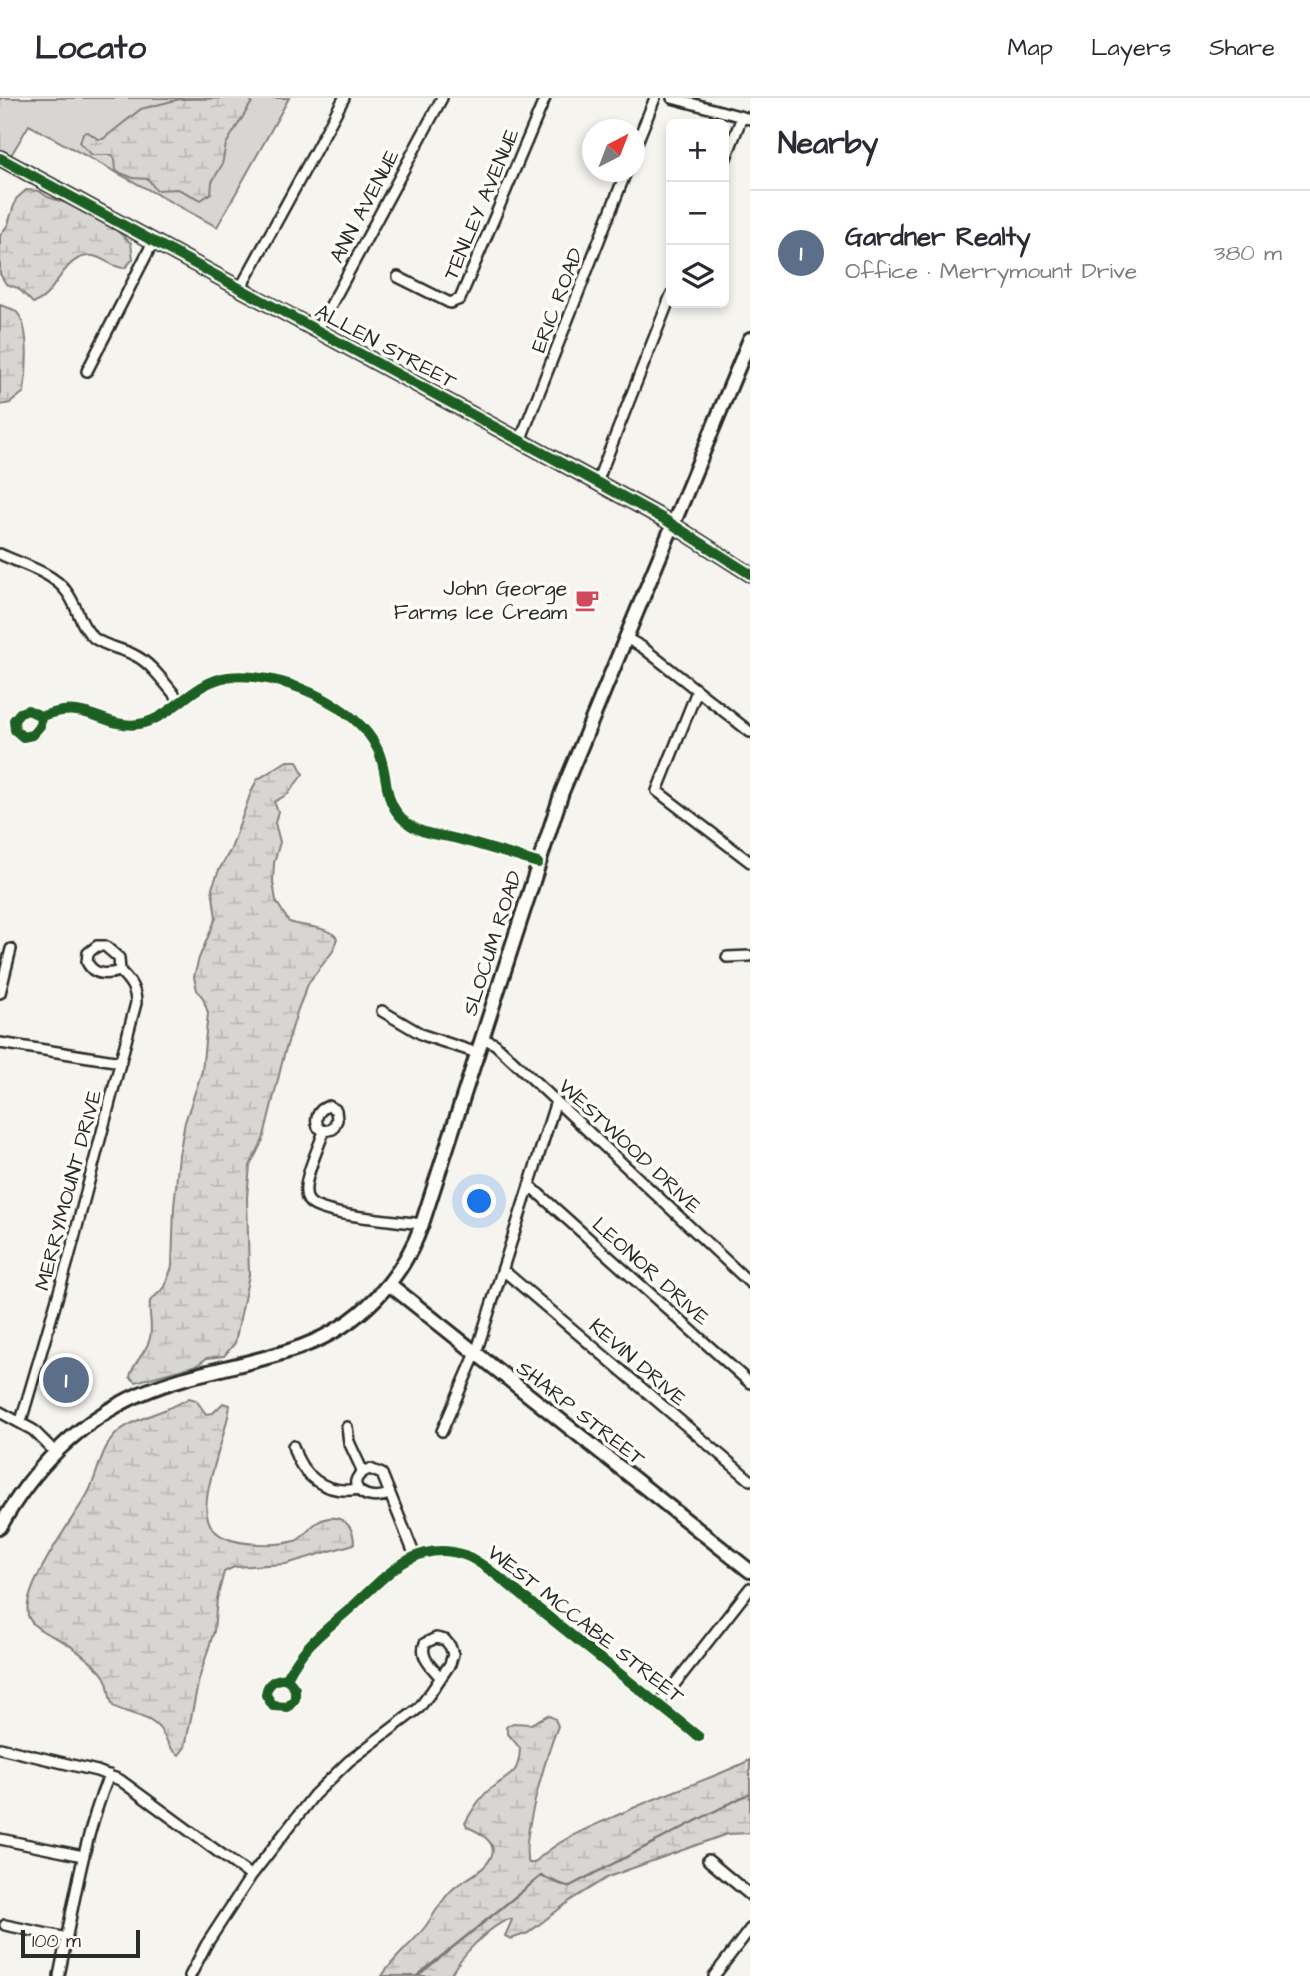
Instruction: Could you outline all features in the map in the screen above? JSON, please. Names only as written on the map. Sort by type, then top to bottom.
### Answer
[{"type":"main road","name":"ALLEN STREET","points":[[0,158],[597,482],[673,525],[750,574]]},
{"type":"main road","name":"SLOCUM ROAD","points":[[0,1527],[27,1484],[55,1452],[98,1417],[138,1395],[172,1382],[293,1350],[323,1338],[352,1320],[389,1284],[407,1257],[422,1224],[562,792],[750,339]]},
{"type":"main road","name":"SHARP STREET","points":[[389,1284],[750,1571]]},
{"type":"street","points":[[240,289],[345,98]]},
{"type":"street","name":"ANN AVENUE","points":[[317,331],[442,98]]},
{"type":"street","name":"TENLEY AVENUE","points":[[398,277],[450,303],[460,299],[545,98]]},
{"type":"street","points":[[645,124],[655,98]]},
{"type":"street","points":[[672,98],[746,118],[729,153]]},
{"type":"street","name":"ERIC ROAD","points":[[520,441],[622,182]]},
{"type":"street","points":[[87,371],[153,242]]},
{"type":"street","points":[[597,482],[666,308]]},
{"type":"street","points":[[0,555],[44,575],[64,589],[83,625],[92,636],[108,646],[139,658],[180,701]]},
{"type":"street","points":[[626,638],[642,647],[750,732]]},
{"type":"street","points":[[41,716],[60,711],[76,711],[114,723],[133,725],[154,719],[202,686],[227,677],[262,677],[293,686],[339,707],[368,733],[381,759],[390,804],[412,827],[428,834],[459,839],[538,863]]},
{"type":"street","points":[[697,691],[657,791],[750,862]]},
{"type":"street","points":[[0,993],[11,949]]},
{"type":"street","points":[[727,957],[750,956]]},
{"type":"street","name":"MERRYMOUNT DRIVE","points":[[21,1421],[68,1261],[133,1018],[136,996],[131,983],[120,971]]},
{"type":"street","points":[[382,1011],[423,1035],[477,1053]]},
{"type":"street","name":"WESTWOOD DRIVE","points":[[482,1038],[495,1044],[750,1283]]},
{"type":"street","points":[[0,1043],[121,1062]]},
{"type":"street","points":[[442,1431],[475,1353],[556,1101]]},
{"type":"street","points":[[324,1131],[306,1184],[307,1198],[313,1205],[422,1224]]},
{"type":"street","name":"LEONOR DRIVE","points":[[528,1185],[750,1384]]},
{"type":"street","name":"KEVIN DRIVE","points":[[503,1270],[750,1480]]},
{"type":"street","points":[[0,1412],[21,1421],[55,1452]]},
{"type":"street","points":[[347,1427],[349,1442],[363,1472]]},
{"type":"street","points":[[293,1446],[302,1467],[321,1484],[338,1491],[358,1489]]},
{"type":"street","points":[[389,1494],[373,1498],[363,1494],[358,1489],[356,1479],[370,1469],[380,1472],[386,1479],[389,1494],[415,1556]]},
{"type":"street","name":"WEST MCCABE STREET","points":[[287,1678],[307,1646],[390,1571],[415,1556],[452,1552],[479,1562],[699,1737]]},
{"type":"street","points":[[659,1704],[750,1588]]},
{"type":"street","points":[[190,1976],[206,1945],[251,1876],[297,1815],[329,1779],[369,1744],[419,1708],[440,1677]]},
{"type":"street","points":[[0,1748],[109,1775],[144,1795],[251,1876]]},
{"type":"street","points":[[59,1976],[83,1856],[96,1807],[109,1775]]},
{"type":"street","points":[[0,1839],[83,1856]]},
{"type":"street","points":[[708,1860],[750,1895]]},
{"type":"street","points":[[5,1925],[67,1938]]},
{"type":"street","points":[[714,1976],[750,1929]]},
{"type":"green space","points":[[0,98],[289,98],[217,227],[29,125],[10,157],[0,151]]},
{"type":"green space","points":[[249,98],[252,102],[226,144],[222,165],[212,182],[211,193],[201,200],[178,189],[156,190],[148,179],[133,178],[116,171],[112,155],[92,155],[80,143],[83,133],[88,132],[98,139],[103,139],[141,109],[180,99]]},
{"type":"green space","points":[[26,190],[39,191],[106,221],[131,243],[133,259],[125,268],[92,256],[78,259],[64,271],[47,294],[33,303],[18,288],[6,284],[0,274],[0,236],[8,224],[16,199]]},
{"type":"green space","points":[[0,305],[19,315],[25,331],[27,352],[24,392],[10,403],[0,405]]},
{"type":"green space","points":[[287,761],[297,761],[303,774],[288,794],[274,802],[278,811],[275,823],[280,842],[274,863],[276,901],[289,922],[328,931],[337,938],[333,951],[309,982],[298,1009],[263,1140],[250,1166],[247,1197],[249,1275],[235,1343],[224,1356],[207,1358],[197,1365],[136,1382],[130,1377],[150,1336],[150,1301],[165,1287],[172,1266],[179,1155],[185,1122],[202,1071],[208,1013],[194,977],[216,918],[212,888],[231,849],[257,780]]},
{"type":"green space","points":[[189,1398],[196,1400],[206,1414],[213,1413],[223,1403],[230,1405],[206,1504],[208,1519],[216,1532],[241,1542],[280,1544],[298,1540],[322,1520],[336,1518],[351,1529],[354,1544],[286,1564],[234,1567],[224,1572],[217,1599],[214,1631],[199,1679],[185,1747],[179,1755],[174,1752],[155,1724],[113,1706],[101,1672],[72,1647],[36,1626],[29,1618],[28,1607],[39,1574],[87,1495],[111,1440],[132,1423]]},
{"type":"green space","points":[[548,1715],[555,1719],[558,1726],[531,1818],[527,1853],[529,1863],[534,1863],[555,1846],[591,1827],[750,1760],[750,1833],[727,1834],[608,1877],[571,1900],[528,1933],[511,1939],[505,1936],[512,1920],[502,1922],[476,1943],[450,1976],[382,1976],[425,1927],[450,1892],[480,1871],[491,1857],[493,1852],[490,1842],[465,1823],[485,1794],[516,1768],[520,1748],[508,1734],[506,1727],[513,1723],[531,1724]]},
{"type":"waterway","points":[[417,1976],[541,1876],[568,1887],[750,1793]]},
{"type":"cycle path","points":[[0,158],[664,519],[750,574]]},
{"type":"cycle path","points":[[41,716],[28,710],[20,713],[14,720],[15,730],[23,737],[32,735],[40,726],[41,716],[68,711],[123,724],[139,724],[162,715],[193,692],[215,680],[228,677],[248,676],[291,685],[334,705],[368,733],[382,760],[393,806],[412,827],[538,863]]},
{"type":"cycle path","points":[[287,1678],[295,1689],[295,1699],[288,1707],[273,1706],[266,1695],[270,1684],[287,1678],[308,1647],[376,1584],[415,1556],[446,1551],[469,1557],[487,1568],[699,1737]]},
{"type":"place","name":"John George Farms Ice Cream","points":[[587,600]]},
{"type":"place","name":"Gardner Realty","points":[[66,1380]]}]
